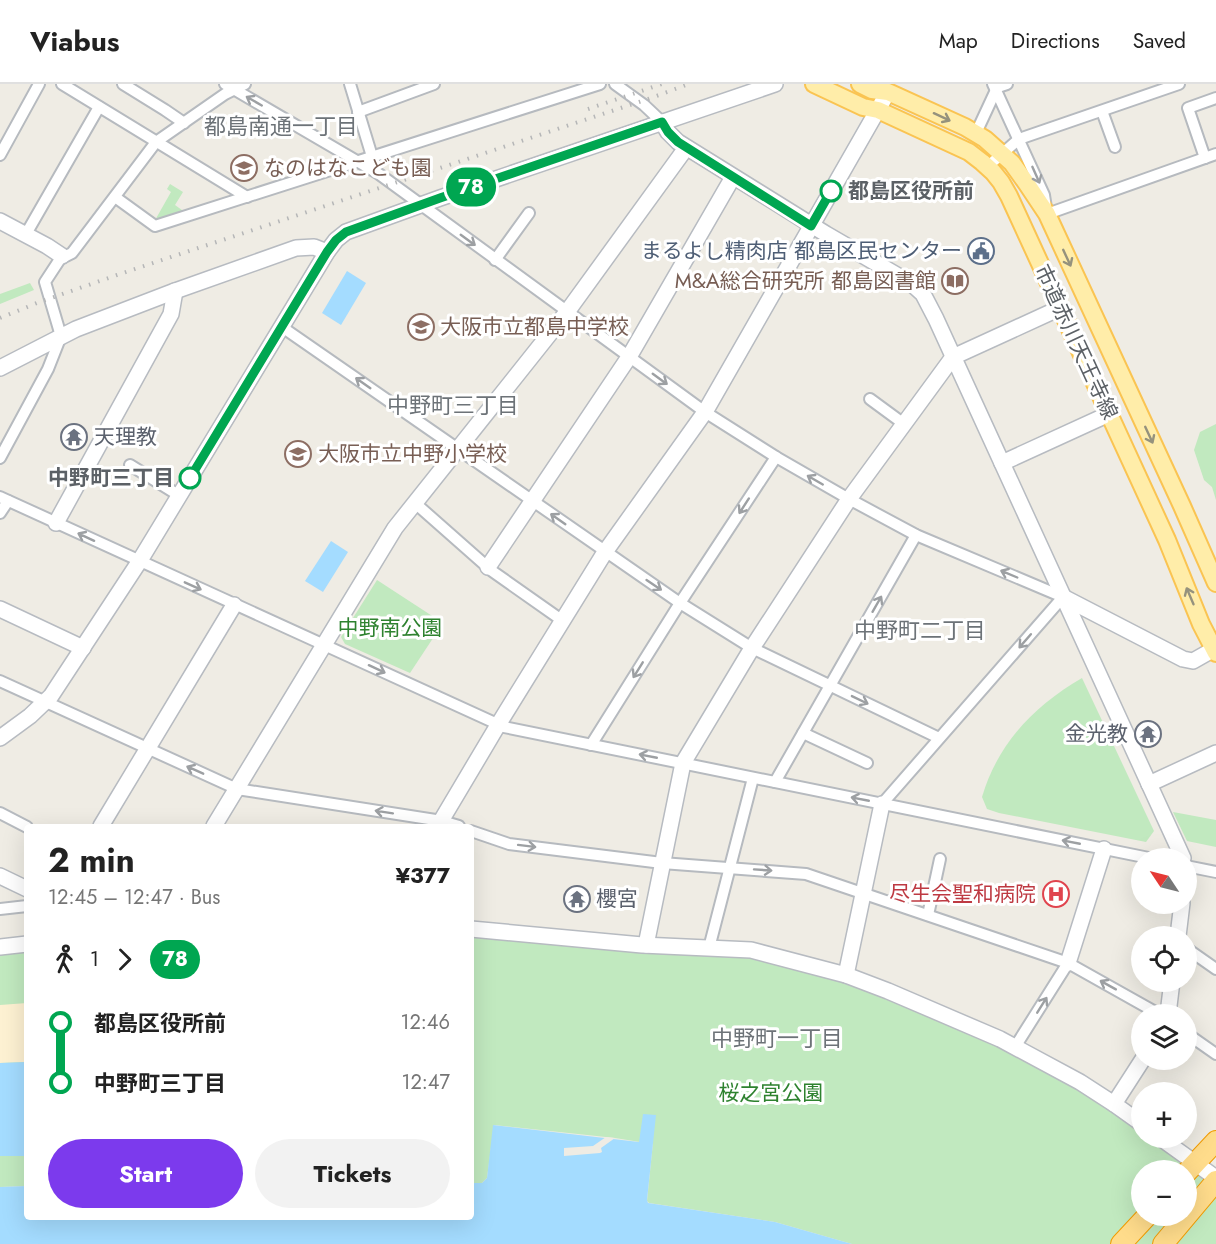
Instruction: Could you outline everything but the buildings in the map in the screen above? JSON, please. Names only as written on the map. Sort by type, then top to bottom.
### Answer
[{"type":"highway","points":[[1197,1162],[1216,1141]]},
{"type":"highway","points":[[1169,1236],[1216,1179]]},
{"type":"highway","points":[[1121,1244],[1138,1226]]},
{"type":"main road","points":[[814,84],[863,107],[878,110]]},
{"type":"main road","name":"市道赤川天王寺線","points":[[1215,650],[1167,540],[1001,182],[987,166],[969,152],[878,110],[878,88],[976,133],[1002,153],[1019,172],[1047,214],[1216,583]]},
{"type":"street","points":[[0,155],[39,84]]},
{"type":"street","points":[[62,84],[247,197]]},
{"type":"street","points":[[123,84],[184,123]]},
{"type":"street","points":[[0,221],[62,256],[72,253],[156,142],[225,94],[232,86],[245,84]]},
{"type":"street","points":[[350,84],[371,157],[379,174]]},
{"type":"street","points":[[358,112],[434,84]]},
{"type":"street","points":[[115,197],[155,226],[600,84]]},
{"type":"street","points":[[615,84],[644,105],[662,122],[673,138],[686,148],[811,226],[905,279],[918,289],[928,302],[1178,848]]},
{"type":"street","points":[[0,738],[51,696],[140,562],[336,240],[346,232],[440,198],[775,84]]},
{"type":"street","points":[[995,87],[1007,84]]},
{"type":"street","points":[[987,166],[1019,139],[1179,84]]},
{"type":"street","points":[[232,86],[379,174],[705,412],[776,457],[849,499],[916,535],[1063,597],[1183,659],[1193,661],[1215,650]]},
{"type":"street","points":[[976,133],[995,87]]},
{"type":"street","points":[[995,87],[1044,195],[1047,214],[1211,156],[1188,108],[1216,98]]},
{"type":"street","points":[[26,234],[99,106]]},
{"type":"street","points":[[0,681],[237,789],[417,822],[440,824],[605,552],[705,412],[878,110]]},
{"type":"street","points":[[1102,111],[1114,147]]},
{"type":"street","points":[[215,824],[396,528],[567,312],[686,148]]},
{"type":"street","points":[[488,567],[629,357],[733,177]]},
{"type":"street","points":[[495,260],[529,213]]},
{"type":"street","points":[[0,368],[61,336],[175,291],[296,248],[314,247],[327,252]]},
{"type":"street","points":[[0,458],[48,369],[61,336],[45,282],[62,256]]},
{"type":"street","points":[[56,523],[171,314],[175,291]]},
{"type":"street","points":[[645,945],[683,763],[752,648],[849,499],[953,357],[1060,308]]},
{"type":"street","points":[[282,327],[680,603],[752,648],[939,738]]},
{"type":"street","points":[[870,399],[904,424]]},
{"type":"street","points":[[1002,463],[1109,414]]},
{"type":"street","points":[[591,745],[680,603],[776,457]]},
{"type":"street","points":[[130,465],[180,496]]},
{"type":"street","points":[[0,513],[4,499],[504,727],[1131,854]]},
{"type":"street","points":[[415,503],[488,567],[563,621]]},
{"type":"street","points":[[775,782],[916,535]]},
{"type":"street","points":[[846,975],[882,804],[1063,597]]},
{"type":"street","points":[[102,824],[234,605]]},
{"type":"street","points":[[0,609],[83,648]]},
{"type":"street","points":[[803,733],[867,763]]},
{"type":"street","points":[[1149,784],[1216,753]]},
{"type":"street","points":[[709,948],[753,778]]},
{"type":"street","points":[[0,813],[24,825]]},
{"type":"street","points":[[474,832],[509,844],[662,862],[806,874],[1068,963],[1142,1004]]},
{"type":"street","points":[[1015,1047],[1068,963],[1104,849]]},
{"type":"street","points":[[928,915],[940,859]]},
{"type":"street","points":[[1197,868],[1216,872]]},
{"type":"street","points":[[0,876],[24,888]]},
{"type":"street","points":[[0,909],[24,906]]},
{"type":"street","points":[[474,929],[645,945],[759,951],[846,975],[1000,1039],[1072,1078],[1131,1116]]},
{"type":"street","points":[[0,947],[24,944]]},
{"type":"street","points":[[1197,956],[1216,969]]},
{"type":"street","points":[[1197,1041],[1216,1054]]},
{"type":"street","points":[[1114,1104],[1136,1070]]},
{"type":"street","points":[[1169,1148],[1181,1160]]},
{"type":"street","points":[[1197,1172],[1216,1179]]},
{"type":"green space","points":[[170,184],[183,192],[175,205],[186,213],[154,222],[171,192],[167,189]]},
{"type":"green space","points":[[30,283],[34,290],[0,304],[0,294]]},
{"type":"green space","points":[[1216,424],[1216,500],[1212,487],[1204,480],[1194,450],[1200,432]]},
{"type":"green space","name":"中野南公園","points":[[377,580],[443,623],[410,673],[345,644],[341,637]]},
{"type":"green space","points":[[1082,678],[1154,831],[1146,842],[999,813],[987,809],[982,797],[998,760],[1020,728],[1048,701]]},
{"type":"green space","points":[[1173,812],[1216,820],[1216,847],[1187,841]]},
{"type":"green space","name":"桜之宮公園","points":[[474,936],[755,957],[832,978],[891,1001],[995,1045],[1098,1102],[1131,1127],[1131,1148],[1161,1148],[1177,1160],[1131,1160],[1131,1226],[1197,1226],[1197,1175],[1216,1189],[1216,1244],[852,1244],[775,1222],[649,1203],[647,1201],[653,1142],[494,1125],[487,1178],[482,1183],[474,1183]]},
{"type":"green space","points":[[24,951],[24,1186],[0,1187],[0,954]]},
{"type":"sand","points":[[24,1003],[24,1062],[0,1063],[0,1005]]},
{"type":"water","points":[[347,271],[366,283],[341,325],[322,313]]},
{"type":"water","points":[[331,541],[348,552],[323,592],[305,581]]},
{"type":"water","points":[[24,1062],[24,1156],[0,1156],[0,1063]]},
{"type":"water","points":[[643,1114],[656,1115],[648,1203],[775,1222],[852,1244],[0,1244],[0,1187],[24,1186],[24,1220],[474,1220],[474,1183],[482,1183],[487,1178],[493,1125],[639,1142]]},
{"type":"pier","points":[[606,1137],[615,1138],[601,1148],[600,1153],[564,1156],[564,1148],[593,1146]]},
{"type":"railway","points":[[588,109],[662,84]]},
{"type":"railway","points":[[0,318],[117,275],[689,84]]},
{"type":"bus line","name":"78","points":[[190,478],[327,252],[346,232],[662,122],[678,142],[811,226],[831,191]]},
{"type":"place","name":"なのはなこども園","points":[[244,168]]},
{"type":"place","name":"都島区役所前","points":[[831,191]]},
{"type":"place","name":"まるよし精肉店 都島区民センター","points":[[981,251]]},
{"type":"place","name":"M&A総合研究所 都島図書館","points":[[955,281]]},
{"type":"place","name":"大阪市立都島中学校","points":[[421,327]]},
{"type":"place","name":"天理教","points":[[74,437]]},
{"type":"place","name":"大阪市立中野小学校","points":[[298,454]]},
{"type":"place","name":"中野町三丁目","points":[[190,478]]},
{"type":"place","name":"金光教","points":[[1148,734]]},
{"type":"place","name":"尽生会聖和病院","points":[[1056,894]]},
{"type":"place","name":"櫻宮","points":[[577,899]]},
{"type":"district","name":"都島南通一丁目","points":[[281,126]]},
{"type":"district","name":"中野町三丁目","points":[[453,405]]},
{"type":"district","name":"中野町二丁目","points":[[920,630]]},
{"type":"district","name":"中野町一丁目","points":[[777,1038]]}]
